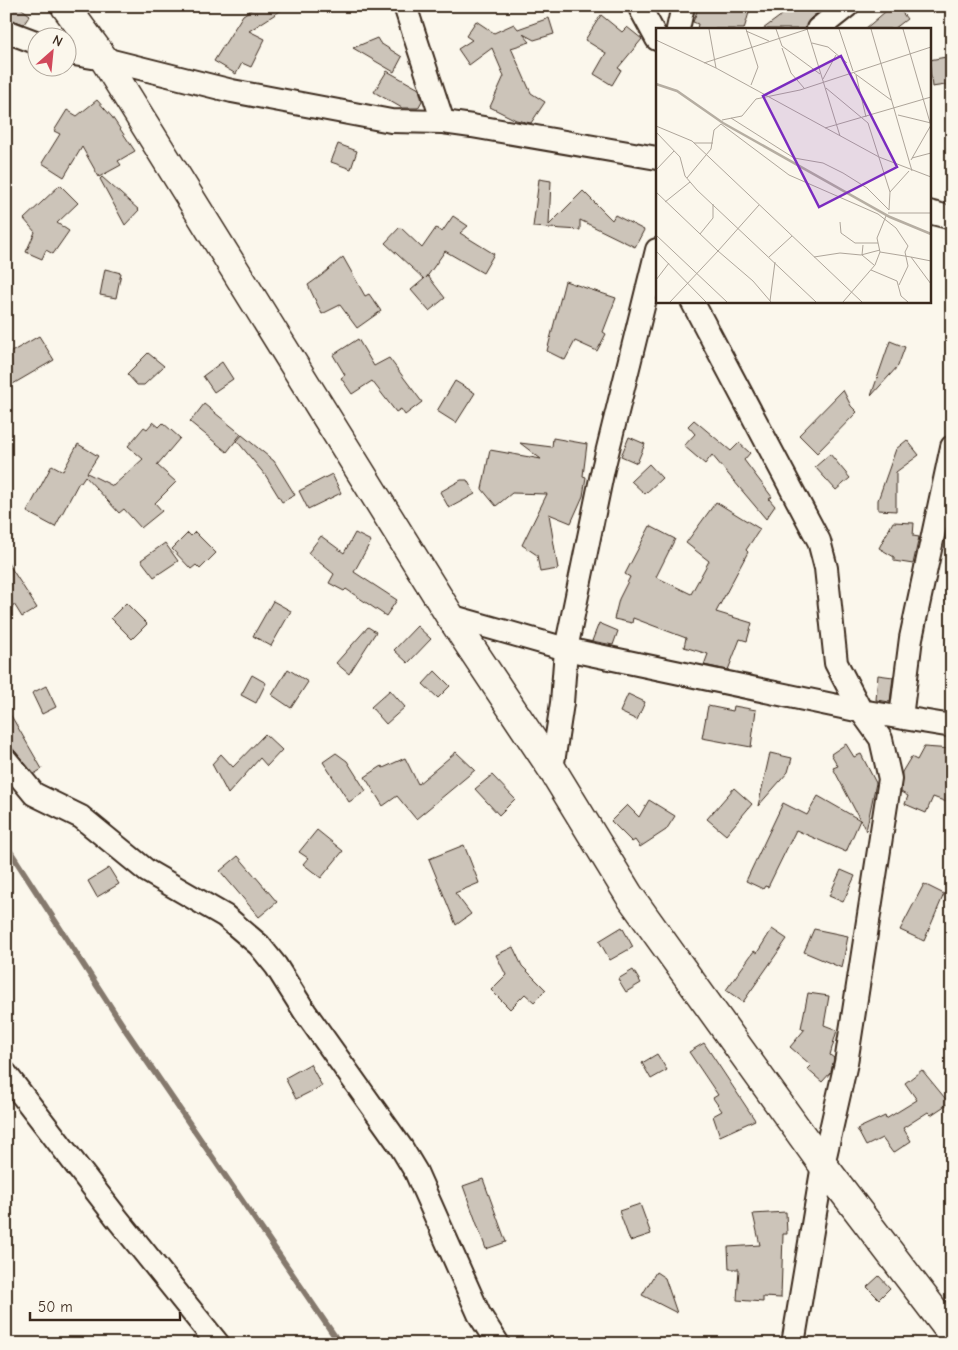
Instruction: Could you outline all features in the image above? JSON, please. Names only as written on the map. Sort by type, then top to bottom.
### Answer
[{"type":"street","points":[[65,6],[104,59],[450,616],[552,769],[629,895],[823,1165],[952,1334]]},
{"type":"street","points":[[405,6],[443,122]]},
{"type":"street","points":[[640,6],[656,37]]},
{"type":"street","points":[[678,28],[683,6]]},
{"type":"street","points":[[819,28],[846,6]]},
{"type":"street","points":[[6,31],[28,39]]},
{"type":"street","points":[[78,55],[104,59],[232,91],[391,121],[443,122],[656,158]]},
{"type":"street","points":[[930,212],[952,218]]},
{"type":"street","points":[[552,769],[562,703],[566,649],[603,469],[656,254]]},
{"type":"street","points":[[693,302],[819,541],[826,568],[836,663],[861,711],[881,739],[890,779],[846,1063],[823,1165],[793,1344]]},
{"type":"street","points":[[902,717],[911,638],[952,446]]},
{"type":"street","points":[[450,616],[566,649],[861,711],[952,726]]},
{"type":"street","points":[[6,760],[34,794],[81,817],[147,871],[225,916],[259,945],[276,966],[304,1012],[401,1147],[416,1172],[479,1314],[498,1344]]},
{"type":"street","points":[[6,1074],[116,1217],[218,1344]]},
{"type":"building","points":[[10,6],[18,6],[30,15],[24,24],[6,18],[6,11]]},
{"type":"building","points":[[257,6],[288,6],[249,31],[265,39],[251,67],[242,63],[236,74],[214,61],[243,15]]},
{"type":"building","points":[[699,6],[751,6],[744,28],[697,28],[698,24],[693,22]]},
{"type":"building","points":[[794,6],[814,6],[819,11],[810,19],[806,28],[764,28]]},
{"type":"building","points":[[892,6],[897,6],[907,19],[895,28],[866,28]]},
{"type":"building","points":[[601,15],[622,32],[627,27],[642,39],[618,68],[621,70],[612,85],[594,74],[606,53],[585,40]]},
{"type":"building","points":[[549,18],[554,34],[534,40],[523,34],[530,42],[511,48],[531,93],[545,102],[531,123],[516,120],[490,107],[504,76],[492,48],[469,65],[458,49],[472,40],[466,36],[476,21],[494,33],[514,24],[518,29]]},
{"type":"building","points":[[377,38],[380,43],[402,57],[394,72],[353,48]]},
{"type":"building","points":[[952,56],[952,84],[932,87],[930,60]]},
{"type":"building","points":[[387,71],[419,89],[422,101],[418,108],[402,108],[374,92]]},
{"type":"building","points":[[97,100],[112,117],[135,151],[118,161],[121,165],[99,177],[82,147],[64,177],[42,163],[60,134],[54,131],[67,110],[77,116]]},
{"type":"building","points":[[338,144],[357,151],[351,169],[331,162]]},
{"type":"building","points":[[102,177],[139,210],[125,225],[100,179]]},
{"type":"building","points":[[539,179],[551,181],[549,225],[583,191],[612,220],[615,215],[644,230],[635,247],[580,220],[580,230],[533,227]]},
{"type":"building","points":[[60,185],[78,203],[57,223],[69,231],[53,254],[46,250],[42,259],[26,252],[35,232],[24,219]]},
{"type":"building","points":[[453,216],[468,226],[460,233],[494,254],[483,273],[445,251],[426,278],[428,276],[445,298],[429,311],[411,290],[424,279],[385,243],[400,227],[422,248],[436,228],[442,232]]},
{"type":"building","points":[[343,257],[365,296],[369,294],[381,311],[357,328],[340,305],[322,314],[308,285]]},
{"type":"building","points":[[105,269],[121,273],[116,298],[100,295]]},
{"type":"building","points":[[565,281],[616,298],[603,332],[606,334],[597,351],[575,341],[565,360],[547,351]]},
{"type":"building","points":[[39,336],[54,360],[6,388],[6,355]]},
{"type":"building","points":[[358,339],[374,366],[389,358],[422,402],[405,415],[401,409],[396,412],[372,381],[352,394],[341,378],[345,375],[333,355]]},
{"type":"building","points":[[890,341],[905,347],[898,366],[871,396]]},
{"type":"building","points":[[148,353],[164,366],[144,385],[137,385],[127,374]]},
{"type":"building","points":[[222,362],[233,379],[214,392],[203,376]]},
{"type":"building","points":[[455,381],[475,393],[456,423],[437,411]]},
{"type":"building","points":[[843,390],[851,406],[857,412],[817,453],[799,435]]},
{"type":"building","points":[[204,404],[241,434],[227,452],[190,422]]},
{"type":"building","points":[[694,420],[731,451],[739,443],[750,453],[744,460],[772,497],[769,499],[775,506],[766,519],[712,455],[705,464],[684,446],[695,434],[688,426]]},
{"type":"building","points":[[153,422],[159,427],[163,423],[180,438],[157,465],[176,482],[155,503],[162,511],[141,528],[124,509],[119,513],[85,476],[79,482],[55,527],[27,512],[52,465],[63,471],[78,444],[98,456],[87,473],[113,486],[143,459],[128,446],[144,427],[147,429]]},
{"type":"building","points":[[242,435],[274,461],[295,495],[282,502],[266,476],[237,441]]},
{"type":"building","points":[[629,437],[645,444],[637,463],[621,456]]},
{"type":"building","points":[[553,438],[587,444],[583,476],[586,477],[583,496],[571,523],[549,514],[558,569],[540,572],[537,555],[522,545],[547,494],[512,493],[496,506],[482,489],[490,450],[541,459],[520,443],[552,447]]},
{"type":"building","points":[[907,440],[919,455],[896,472],[896,511],[878,510],[878,500],[896,449]]},
{"type":"building","points":[[830,454],[850,478],[836,490],[815,467]]},
{"type":"building","points":[[649,464],[662,478],[645,494],[631,481]]},
{"type":"building","points":[[332,474],[341,493],[308,509],[299,491]]},
{"type":"building","points":[[461,480],[467,480],[475,494],[449,508],[440,492]]},
{"type":"building","points":[[716,502],[760,529],[746,550],[748,552],[716,612],[752,623],[747,641],[740,639],[728,670],[704,665],[708,654],[684,647],[686,638],[633,618],[632,623],[614,619],[619,599],[630,577],[625,574],[650,526],[675,539],[656,577],[691,594],[709,561],[686,543]]},
{"type":"building","points":[[893,522],[914,523],[913,536],[919,537],[913,564],[894,561],[894,557],[879,548]]},
{"type":"building","points":[[195,532],[216,553],[200,569],[196,565],[191,569],[172,549],[188,533],[191,536]]},
{"type":"building","points":[[355,533],[371,541],[354,572],[397,600],[386,616],[346,589],[344,591],[329,583],[334,574],[308,553],[321,536],[344,553]]},
{"type":"building","points":[[165,543],[178,561],[154,577],[141,560]]},
{"type":"building","points":[[6,560],[37,608],[22,617],[14,604],[6,618]]},
{"type":"building","points":[[273,601],[291,611],[271,646],[253,636]]},
{"type":"building","points":[[126,603],[147,624],[132,639],[111,618]]},
{"type":"building","points":[[599,623],[618,631],[613,645],[592,641]]},
{"type":"building","points":[[417,626],[431,639],[408,663],[394,650]]},
{"type":"building","points":[[368,627],[376,632],[349,674],[336,663]]},
{"type":"building","points":[[288,669],[308,682],[291,708],[272,695]]},
{"type":"building","points":[[435,671],[450,686],[438,698],[423,684]]},
{"type":"building","points":[[252,675],[266,683],[256,703],[241,695]]},
{"type":"building","points":[[878,675],[893,677],[890,702],[876,700]]},
{"type":"building","points":[[46,686],[56,707],[42,714],[32,693]]},
{"type":"building","points":[[390,690],[405,707],[386,724],[371,707]]},
{"type":"building","points":[[628,694],[645,702],[637,720],[620,712]]},
{"type":"building","points":[[708,706],[733,711],[734,706],[756,710],[751,747],[702,738]]},
{"type":"building","points":[[6,707],[42,769],[34,774],[13,749],[6,735]]},
{"type":"building","points":[[265,734],[282,750],[267,766],[260,758],[228,794],[212,764],[221,754],[233,767]]},
{"type":"building","points":[[846,744],[854,757],[861,754],[876,783],[866,831],[833,768],[838,766],[831,754]]},
{"type":"building","points":[[924,747],[952,749],[952,804],[933,797],[926,813],[905,804],[908,796],[901,792],[902,772],[911,757],[917,760]]},
{"type":"building","points":[[456,752],[475,770],[416,819],[397,796],[383,806],[365,777],[382,766],[383,768],[405,758],[418,784]]},
{"type":"building","points":[[336,753],[347,761],[366,791],[349,802],[323,762]]},
{"type":"building","points":[[770,753],[792,758],[788,772],[758,806]]},
{"type":"building","points":[[492,775],[515,799],[499,815],[475,789]]},
{"type":"building","points":[[734,788],[752,804],[726,835],[707,819]]},
{"type":"building","points":[[818,796],[860,820],[846,852],[796,830],[768,887],[765,886],[763,889],[746,881],[783,803],[807,815]]},
{"type":"building","points":[[649,800],[675,816],[666,830],[640,847],[635,840],[632,842],[611,821],[627,805],[639,817]]},
{"type":"building","points":[[317,830],[343,851],[321,878],[303,864],[308,858],[299,852]]},
{"type":"building","points":[[464,845],[479,883],[455,893],[471,914],[456,925],[429,859]]},
{"type":"building","points":[[238,856],[277,902],[259,917],[220,871]]},
{"type":"building","points":[[109,868],[119,884],[97,897],[88,881]]},
{"type":"building","points":[[841,870],[855,876],[843,902],[829,896]]},
{"type":"building","points":[[924,884],[944,894],[924,941],[900,930]]},
{"type":"building","points":[[622,927],[633,947],[610,960],[599,941]]},
{"type":"building","points":[[772,929],[787,939],[743,1002],[726,990],[754,951],[757,953]]},
{"type":"building","points":[[814,929],[848,936],[842,968],[804,952]]},
{"type":"building","points":[[513,947],[522,966],[546,990],[534,1002],[525,994],[510,1009],[491,990],[506,975],[496,955]]},
{"type":"building","points":[[633,970],[641,983],[626,992],[618,979]]},
{"type":"building","points":[[808,993],[829,996],[824,1025],[837,1030],[830,1055],[834,1058],[831,1072],[822,1082],[807,1069],[811,1065],[790,1047],[805,1029],[801,1028]]},
{"type":"building","points":[[704,1043],[755,1120],[720,1136],[713,1116],[722,1111],[713,1098],[718,1095],[689,1052]]},
{"type":"building","points":[[657,1054],[667,1070],[651,1079],[642,1063]]},
{"type":"building","points":[[310,1064],[322,1086],[296,1099],[285,1078]]},
{"type":"building","points":[[922,1070],[949,1103],[931,1115],[928,1112],[903,1128],[911,1141],[893,1153],[882,1138],[866,1146],[857,1129],[885,1116],[886,1119],[917,1100],[905,1083]]},
{"type":"building","points":[[483,1179],[506,1242],[486,1249],[463,1186]]},
{"type":"building","points":[[640,1204],[651,1234],[630,1241],[619,1211]]},
{"type":"building","points":[[786,1212],[787,1234],[783,1234],[781,1298],[763,1297],[763,1302],[737,1300],[739,1269],[729,1269],[728,1247],[760,1245],[753,1214]]},
{"type":"building","points":[[656,1272],[665,1278],[677,1313],[642,1295]]},
{"type":"building","points":[[879,1276],[890,1288],[879,1299],[867,1287]]},
{"type":"waterway","points":[[6,845],[127,1032],[340,1344]]}]
